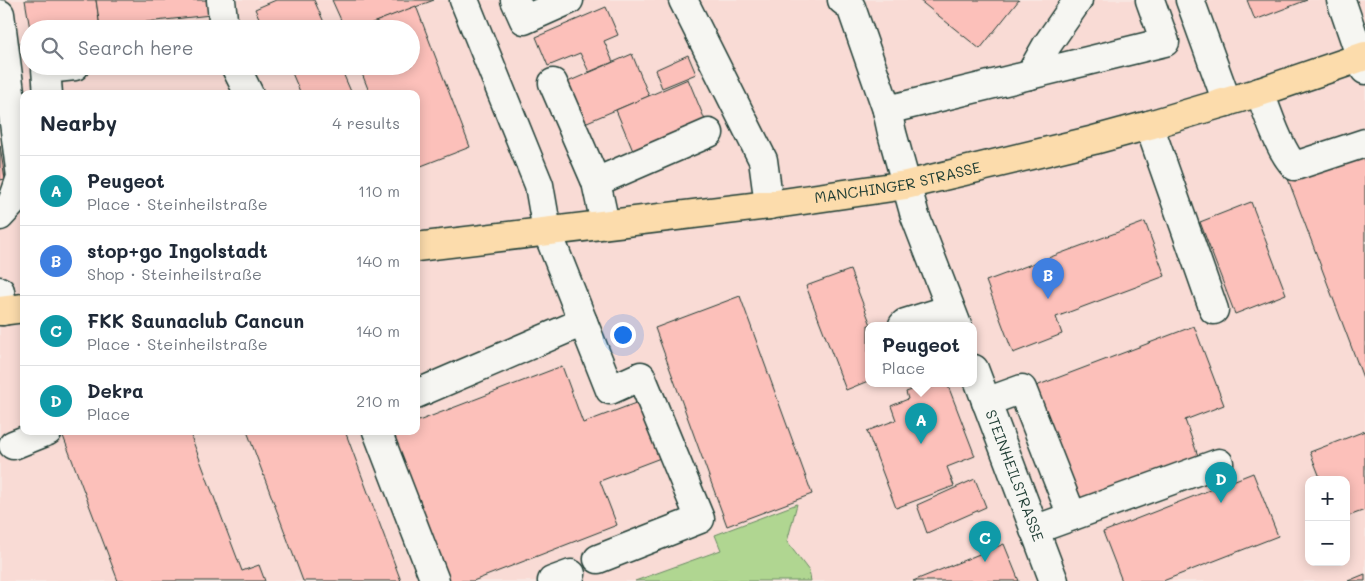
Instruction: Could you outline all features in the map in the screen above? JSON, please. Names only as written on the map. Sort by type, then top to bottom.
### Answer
[{"type":"main road","name":"MANCHINGER STRASSE","points":[[420,246],[769,205],[906,185],[1094,140],[1364,61]]},
{"type":"street","points":[[221,0],[223,20]]},
{"type":"street","points":[[464,0],[539,185],[547,231],[610,390],[641,376],[700,519],[598,559]]},
{"type":"street","points":[[515,0],[524,20],[569,0]]},
{"type":"street","points":[[683,0],[763,160],[769,205]]},
{"type":"street","points":[[842,0],[851,7],[887,110],[915,216],[954,317],[913,322]]},
{"type":"street","points":[[1030,75],[1047,45],[1078,0]]},
{"type":"street","points":[[887,110],[1165,42],[1150,0]]},
{"type":"street","points":[[1190,0],[1227,102]]},
{"type":"street","points":[[1341,0],[1364,61]]},
{"type":"street","points":[[0,14],[20,162]]},
{"type":"street","points":[[46,75],[48,90]]},
{"type":"street","points":[[239,75],[246,90]]},
{"type":"street","points":[[553,83],[596,182],[605,224]]},
{"type":"street","points":[[1260,92],[1290,162],[1295,166],[1365,143]]},
{"type":"street","points":[[1149,125],[1214,310]]},
{"type":"street","points":[[596,182],[709,133]]},
{"type":"street","points":[[0,216],[12,203],[20,182]]},
{"type":"street","points":[[420,392],[583,322]]},
{"type":"street","name":"STEINHEILSTRASSE","points":[[977,377],[1054,581]]},
{"type":"street","points":[[986,402],[1022,389],[1072,516]]},
{"type":"street","points":[[13,445],[38,435]]},
{"type":"street","points":[[379,435],[435,581]]},
{"type":"street","points":[[1034,530],[1218,463]]},
{"type":"shaded area","points":[[0,0],[1365,0],[1365,581],[811,581],[809,571],[787,542],[796,505],[715,535],[721,550],[635,581],[0,581]]},
{"type":"green space","points":[[797,504],[787,542],[809,571],[811,581],[635,581],[721,550],[715,535]]},
{"type":"building","points":[[25,0],[96,0],[99,20],[28,20]]},
{"type":"building","points":[[96,0],[218,0],[220,14],[165,20],[99,20]]},
{"type":"building","points":[[276,0],[314,0],[323,20],[260,20],[255,9]]},
{"type":"building","points":[[332,0],[434,0],[381,20],[341,20]]},
{"type":"building","points":[[919,0],[1019,0],[980,49]]},
{"type":"building","points":[[1247,0],[1307,0],[1255,20]]},
{"type":"building","points":[[416,6],[470,147],[420,166],[420,90],[368,90],[363,75],[420,75],[420,20],[380,20]]},
{"type":"building","points":[[606,7],[618,35],[604,41],[613,62],[589,72],[580,53],[548,66],[536,37]]},
{"type":"building","points":[[632,54],[649,96],[580,125],[563,84]]},
{"type":"building","points":[[688,55],[696,74],[662,88],[655,70]]},
{"type":"building","points":[[293,75],[344,75],[350,90],[299,90]]},
{"type":"building","points":[[688,79],[705,120],[633,151],[616,110]]},
{"type":"building","points":[[0,146],[5,179],[0,180]]},
{"type":"building","points":[[1365,149],[1365,383],[1288,179]]},
{"type":"building","points":[[1251,202],[1286,294],[1235,314],[1200,222]]},
{"type":"building","points":[[1145,222],[1165,276],[1056,317],[1062,334],[1013,353],[986,281]]},
{"type":"building","points":[[850,270],[870,322],[865,322],[865,382],[846,390],[806,286]]},
{"type":"building","points":[[740,296],[812,494],[727,526],[655,328]]},
{"type":"building","points":[[1194,326],[1224,405],[1185,420],[1201,464],[1082,509],[1036,386]]},
{"type":"building","points":[[562,366],[583,423],[641,401],[663,457],[600,481],[617,525],[473,581],[445,581],[389,435],[420,435],[420,420]]},
{"type":"building","points":[[920,387],[949,387],[975,456],[947,467],[954,486],[896,508],[867,431],[896,420],[891,406],[908,399],[906,392]]},
{"type":"building","points":[[1365,431],[1365,510],[1350,516],[1350,476],[1319,476],[1310,452]]},
{"type":"building","points":[[191,435],[242,571],[259,565],[265,581],[118,581],[63,436]]},
{"type":"building","points":[[248,435],[346,435],[401,581],[303,581]]},
{"type":"building","points":[[1253,473],[1278,536],[1163,581],[1122,581],[1103,532]]},
{"type":"building","points":[[975,479],[986,507],[927,533],[917,505]]},
{"type":"building","points":[[1004,544],[1019,581],[913,581]]},
{"type":"building","points":[[1365,574],[1365,581],[1348,581]]},
{"type":"place","name":"stop+go Ingolstadt","points":[[1048,299]]},
{"type":"place","name":"Peugeot","points":[[921,444]]},
{"type":"place","name":"Dekra","points":[[1221,503]]},
{"type":"place","name":"FKK Saunaclub Cancun","points":[[985,562]]}]
